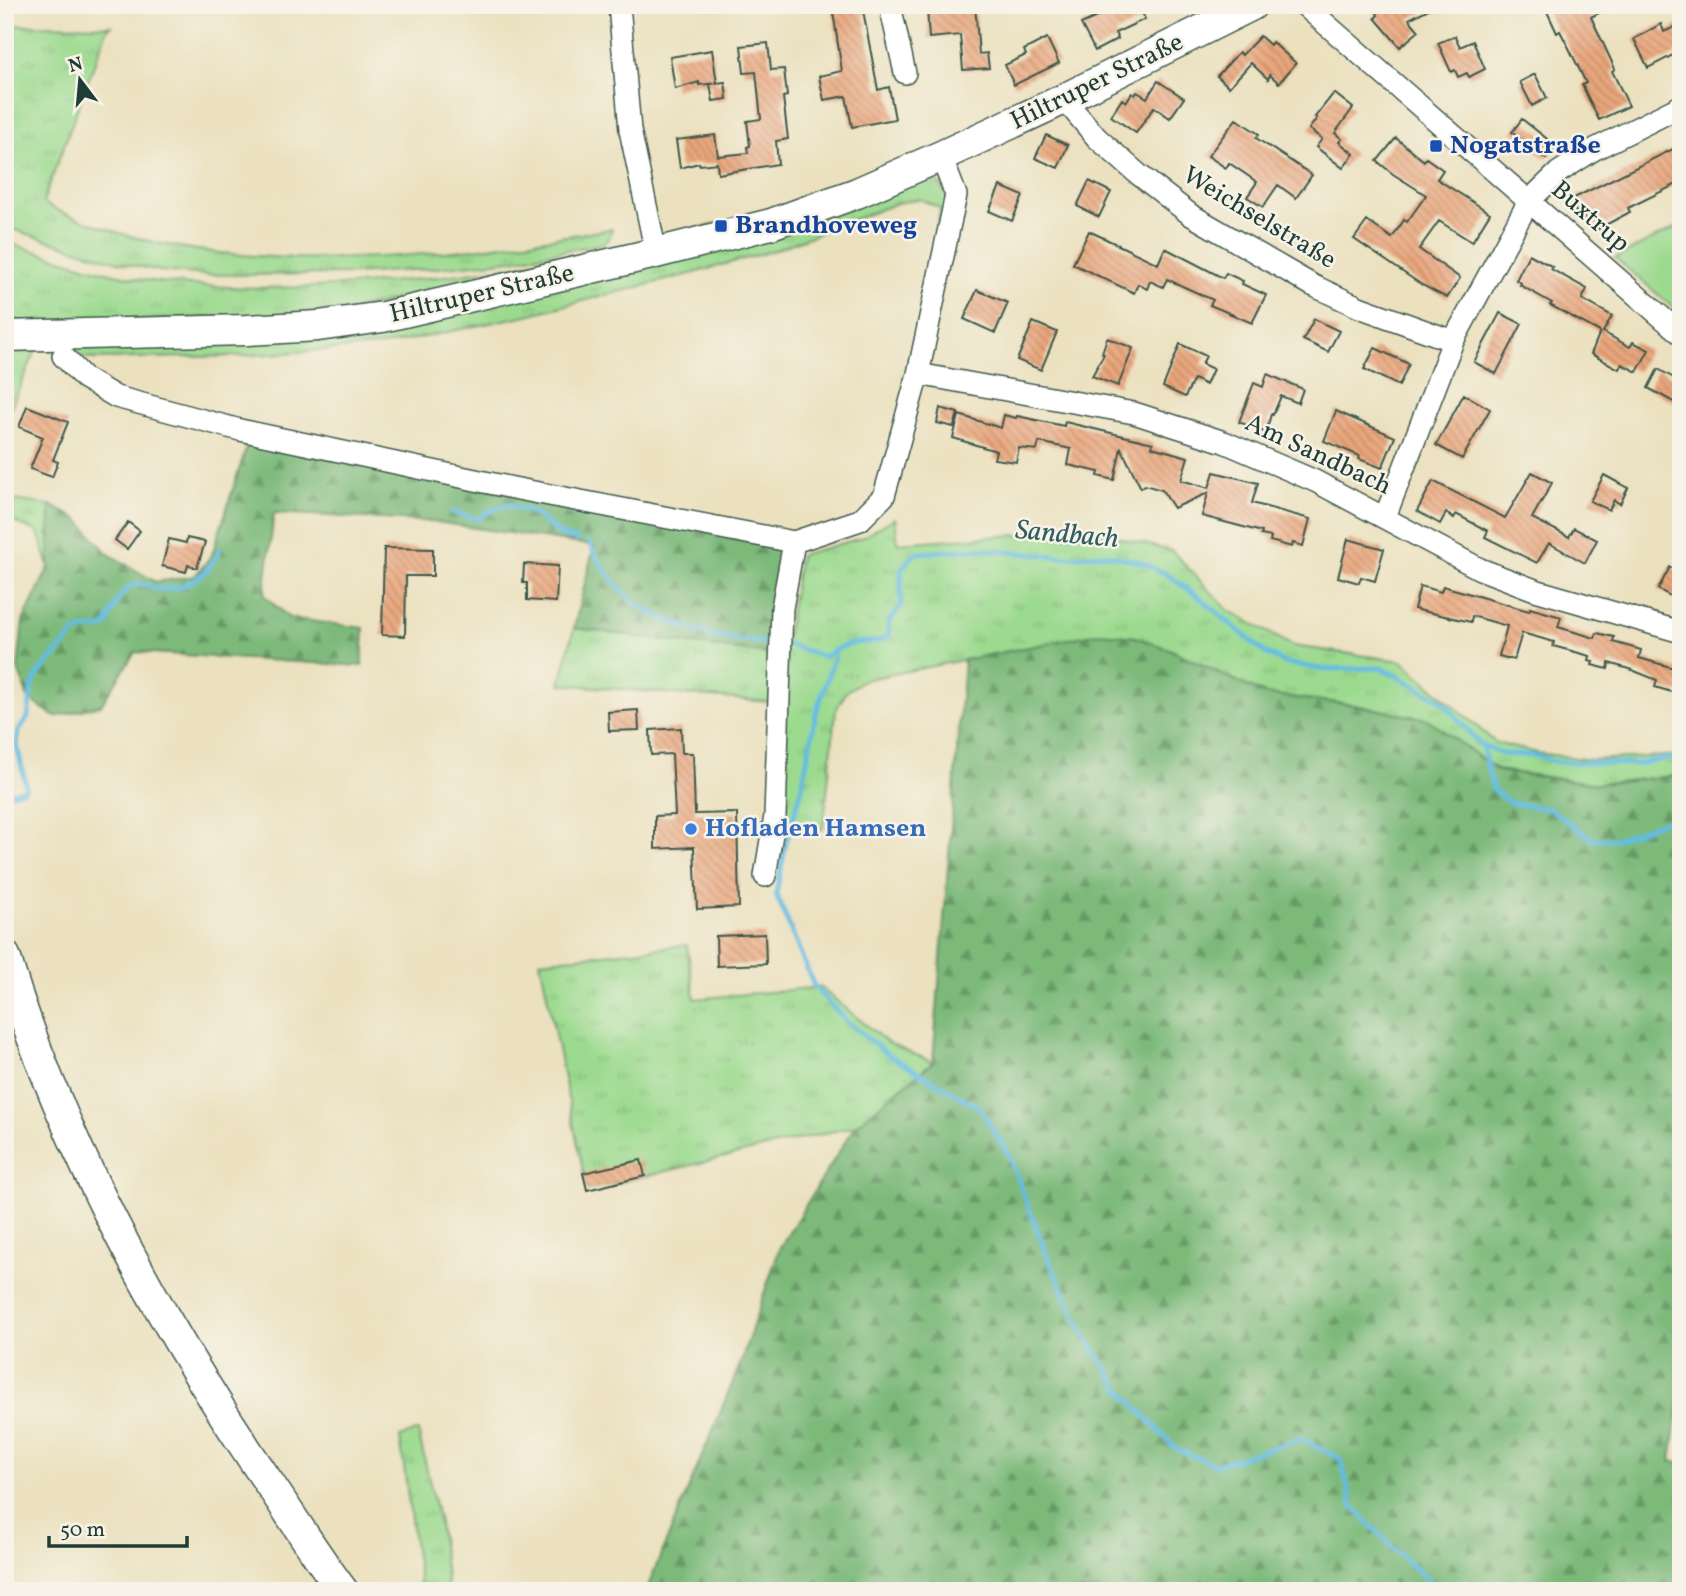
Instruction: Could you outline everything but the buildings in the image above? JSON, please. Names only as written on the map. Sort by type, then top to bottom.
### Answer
[{"type":"street","points":[[620,5],[630,130],[656,253]]},
{"type":"street","points":[[890,5],[905,73]]},
{"type":"street","name":"Hiltruper Straße","points":[[5,336],[318,326],[383,317],[656,253],[796,215],[857,193],[1063,99],[1252,5]]},
{"type":"street","name":"Buxtrup","points":[[1304,5],[1681,334]]},
{"type":"street","name":"Weichselstraße","points":[[1063,99],[1097,138],[1191,215],[1312,285],[1359,307],[1453,341]]},
{"type":"street","points":[[1385,517],[1453,341],[1529,201],[1567,166],[1681,106]]},
{"type":"street","points":[[63,356],[84,378],[116,397],[228,426],[513,488],[794,542],[860,520],[884,496],[918,374],[956,195],[941,156]]},
{"type":"street","name":"Am Sandbach","points":[[918,374],[1134,413],[1224,442],[1315,481],[1480,569],[1535,590],[1681,632]]},
{"type":"street","points":[[765,876],[775,816],[782,608],[794,542]]},
{"type":"street","points":[[5,956],[53,1091],[153,1298],[240,1441],[343,1591]]},
{"type":"green space","points":[[5,25],[111,26],[107,30],[43,202],[114,231],[187,248],[289,258],[427,254],[612,229],[609,239],[602,244],[511,260],[427,269],[354,274],[207,275],[160,271],[118,262],[5,227]]},
{"type":"green space","points":[[920,176],[937,181],[949,198],[934,250],[940,208],[920,199],[897,203],[772,251],[694,273],[527,315],[382,346],[241,356],[93,359],[37,348],[5,420],[5,355],[36,348],[231,338]]},
{"type":"green space","points":[[1681,225],[1681,314],[1615,258]]},
{"type":"green space","points":[[5,242],[140,279],[215,287],[273,288],[448,276],[619,248],[358,311],[43,324],[5,319]]},
{"type":"green space","points":[[248,442],[781,547],[772,606],[770,654],[574,628],[594,546],[436,522],[274,513],[264,595],[289,618],[364,628],[362,666],[135,652],[101,705],[55,717],[28,698],[18,668],[23,621],[49,567],[50,505],[79,520],[107,553],[156,582],[195,576],[212,555]]},
{"type":"green space","points":[[5,499],[50,505],[49,567],[38,532],[13,521],[5,521]]},
{"type":"green space","points":[[895,518],[898,543],[1016,535],[1105,534],[1172,551],[1228,610],[1293,646],[1402,661],[1496,743],[1537,753],[1591,760],[1681,755],[1681,775],[1598,784],[1498,770],[1427,719],[1354,705],[1264,694],[1171,650],[1135,637],[1099,633],[863,680],[846,692],[836,710],[823,829],[780,828],[770,702],[560,684],[574,628],[783,656],[800,555],[861,538]]},
{"type":"green space","points":[[1100,633],[1135,637],[1171,650],[1264,694],[1354,705],[1427,719],[1498,771],[1598,784],[1681,775],[1681,1391],[1671,1461],[1681,1463],[1681,1591],[646,1591],[739,1367],[780,1247],[855,1126],[933,1062],[964,660]]},
{"type":"green space","points":[[687,945],[695,999],[820,987],[888,1043],[933,1062],[855,1126],[587,1190],[540,961]]},
{"type":"green space","points":[[418,1431],[439,1523],[448,1591],[421,1591],[420,1586],[400,1437]]},
{"type":"waterway","name":"Sandbach","points":[[452,512],[478,519],[507,505],[534,513],[561,535],[577,540]]},
{"type":"waterway","name":"Sandbach","points":[[589,542],[598,559],[625,594],[654,614],[701,632],[766,642]]},
{"type":"waterway","name":"Sandbach","points":[[5,795],[25,789],[26,786],[17,745],[19,730],[28,717],[32,686],[38,674],[75,633],[106,626],[116,603],[128,588],[140,584],[170,589],[188,584],[204,573],[220,549]]},
{"type":"waterway","name":"Sandbach","points":[[787,644],[824,657],[847,645],[885,638],[889,635],[888,623],[901,605],[901,570],[909,559],[918,553],[979,549],[1065,557],[1105,554],[1140,562],[1165,573],[1199,597],[1264,652],[1285,663],[1321,669],[1381,668],[1395,675],[1442,701],[1481,745],[1502,754],[1538,756],[1556,762],[1637,764],[1681,756]]},
{"type":"waterway","points":[[832,652],[834,658],[816,713],[801,792],[786,842],[776,894],[814,986],[846,1021],[887,1054],[980,1108],[1009,1156],[1048,1258],[1084,1334],[1120,1389],[1176,1449],[1216,1465],[1301,1439],[1341,1459],[1352,1506],[1407,1562],[1441,1591]]},
{"type":"waterway","name":"Sandbach","points":[[1482,745],[1493,790],[1510,803],[1550,809],[1592,839],[1617,839],[1681,815]]},
{"type":"place","name":"Nogatstraße","points":[[1436,146]]},
{"type":"place","name":"Brandhoveweg","points":[[721,226]]},
{"type":"place","name":"Hofladen Hamsen","points":[[691,829]]}]
